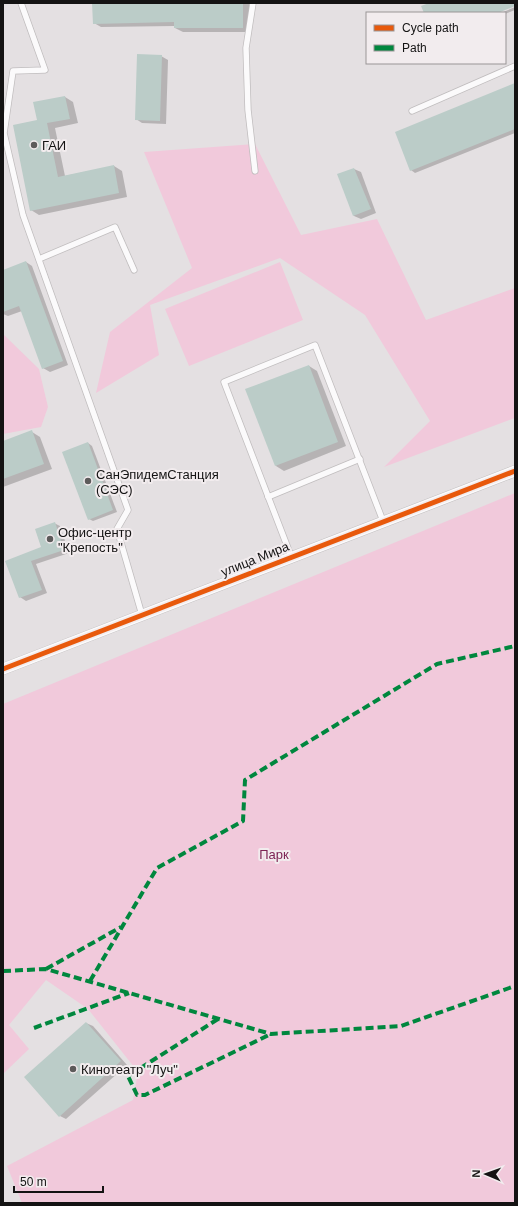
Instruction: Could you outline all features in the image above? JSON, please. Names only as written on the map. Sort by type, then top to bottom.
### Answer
[{"type":"street","name":"улица Мира","points":[[3,669],[291,556],[515,471]]},
{"type":"lane","points":[[21,3],[45,70],[12,71],[4,133],[23,215],[128,510],[116,528],[142,615]]},
{"type":"lane","points":[[253,3],[246,48],[248,110],[255,171]]},
{"type":"lane","points":[[412,111],[515,66]]},
{"type":"lane","points":[[39,259],[115,227],[134,270]]},
{"type":"lane","points":[[291,556],[224,382],[316,345],[384,521]]},
{"type":"lane","points":[[268,497],[360,459]]},
{"type":"green space","points":[[255,144],[301,235],[377,219],[426,320],[515,288],[515,418],[384,467],[430,421],[365,315],[280,258],[150,305],[159,355],[96,393],[110,332],[192,268],[144,152]]},
{"type":"green space","points":[[280,262],[303,320],[189,366],[165,309]]},
{"type":"green space","points":[[3,334],[39,369],[48,407],[41,427],[3,434]]},
{"type":"green space","name":"Парк","points":[[515,493],[515,1203],[22,1203],[7,1166],[133,1100],[138,1072],[88,1009],[46,980],[9,1025],[29,1049],[3,1074],[3,704]]},
{"type":"building","points":[[92,3],[243,3],[243,28],[174,28],[174,22],[93,24]]},
{"type":"building","points":[[429,3],[515,3],[515,6],[500,12],[424,12],[421,6]]},
{"type":"building","points":[[137,54],[162,55],[160,121],[135,120]]},
{"type":"building","points":[[515,83],[515,129],[410,171],[395,132]]},
{"type":"building","name":"ГАИ","points":[[65,96],[70,119],[47,123],[58,177],[114,165],[119,193],[30,211],[13,125],[37,120],[33,102]]},
{"type":"building","points":[[354,168],[371,209],[353,216],[337,174]]},
{"type":"building","points":[[26,261],[63,361],[42,369],[19,306],[3,312],[3,270]]},
{"type":"building","points":[[309,365],[338,442],[275,466],[245,389]]},
{"type":"building","points":[[32,430],[44,464],[3,479],[3,441]]},
{"type":"building","name":"СанЭпидемСтанция (СЭС)","points":[[88,442],[113,510],[88,520],[62,452]]},
{"type":"building","points":[[55,522],[64,550],[31,561],[42,590],[19,598],[5,561],[41,547],[35,529]]},
{"type":"building","name":"Кинотеатр \"Луч\"","points":[[86,1022],[121,1061],[59,1117],[24,1077]]},
{"type":"marked path","points":[[90,981],[157,868],[243,821],[245,780],[437,664],[515,646]]},
{"type":"marked path","points":[[46,969],[121,927]]},
{"type":"marked path","points":[[3,971],[46,969],[271,1034],[401,1026],[515,986]]},
{"type":"marked path","points":[[34,1028],[129,993]]},
{"type":"marked path","points":[[218,1019],[128,1076],[137,1095],[145,1095],[271,1034]]},
{"type":"cycle path","points":[[3,669],[515,471]]},
{"type":"place","name":"ГАИ","points":[[34,145]]},
{"type":"place","name":"СанЭпидемСтанция (СЭС)","points":[[88,481]]},
{"type":"place","name":"Офис-центр \"Крепость\"","points":[[50,539]]},
{"type":"place","name":"Кинотеатр \"Луч\"","points":[[73,1069]]}]
